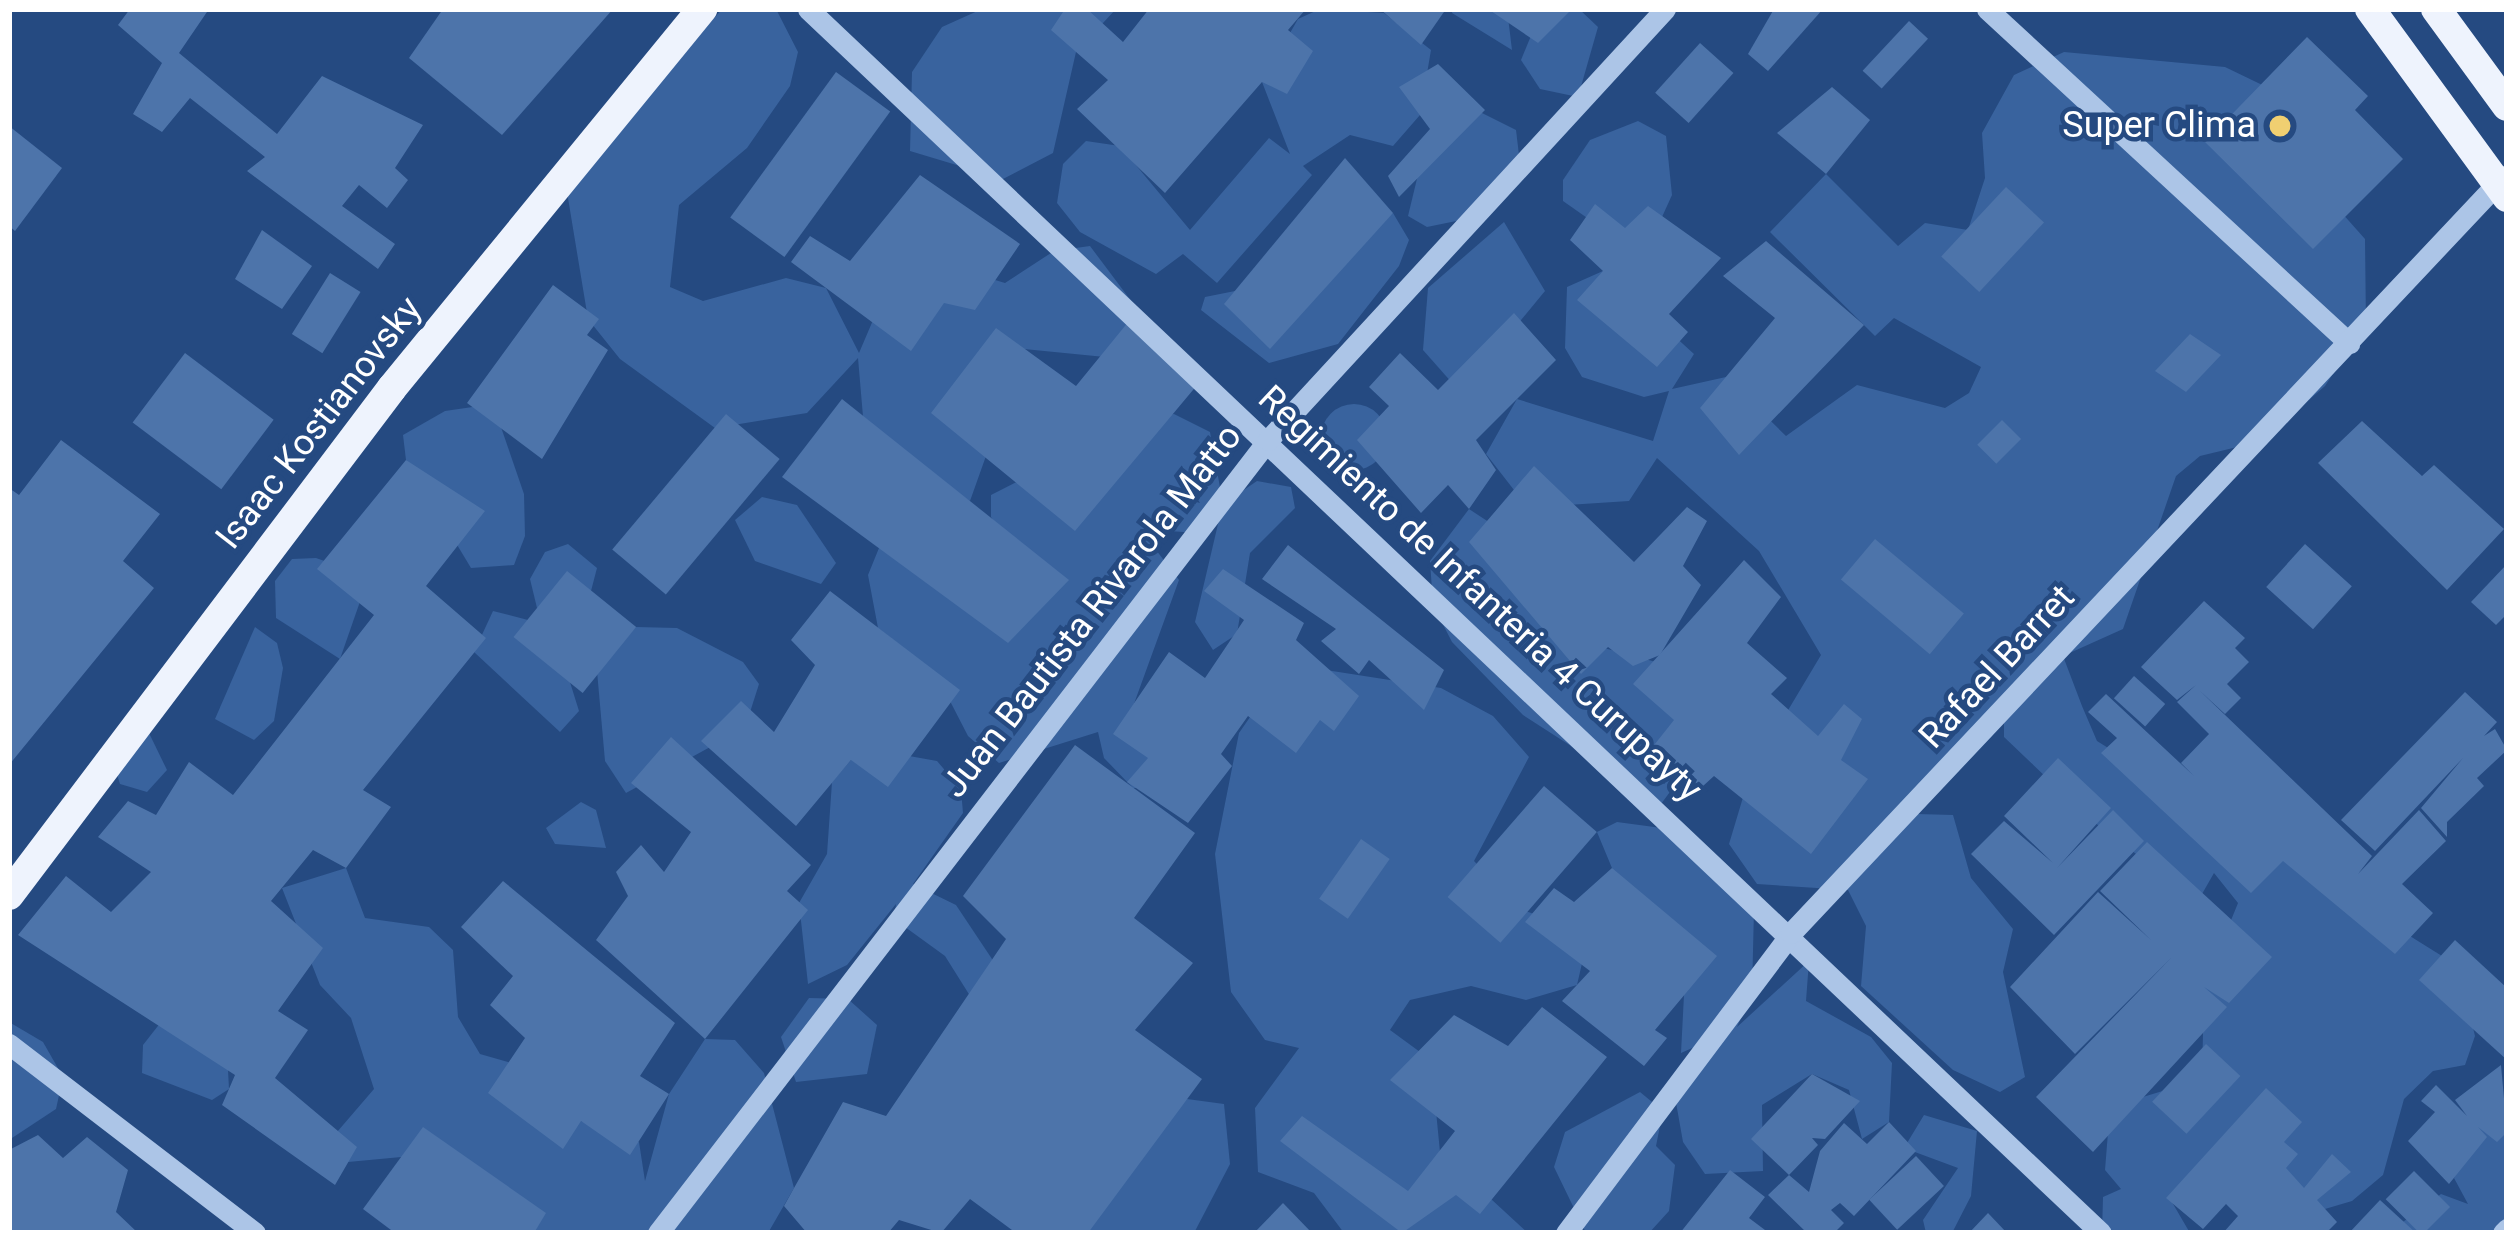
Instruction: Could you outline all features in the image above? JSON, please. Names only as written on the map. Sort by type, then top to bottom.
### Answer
[{"type":"main road","name":"Isaac Kostianovsky","points":[[9,895],[392,388],[702,9]]},
{"type":"main road","points":[[2370,9],[2504,184]]},
{"type":"main road","points":[[2436,9],[2507,106]]},
{"type":"street","name":"Regimiento de Infanteria 4 Curupayty","points":[[808,9],[1791,933],[2101,1233]]},
{"type":"street","name":"Juan Bautista Rivarola Matto","points":[[658,1233],[1268,440],[1665,9]]},
{"type":"street","points":[[1988,9],[2349,343]]},
{"type":"street","name":"Rafael Barret","points":[[1566,1233],[1791,933],[2504,184]]},
{"type":"street","points":[[9,1044],[255,1233]]},
{"type":"shaded area","points":[[722,9],[776,9],[798,52],[790,86],[747,148],[679,205],[670,287],[703,301],[786,278],[826,288],[859,353],[885,292],[956,268],[1005,283],[1054,251],[1090,246],[1153,330],[1115,358],[1024,349],[970,501],[865,440],[858,358],[807,413],[715,428],[620,359],[588,319],[567,192]]},
{"type":"shaded area","points":[[982,9],[1116,9],[1076,52],[1053,153],[1003,179],[910,151],[912,72],[942,27]]},
{"type":"shaded area","points":[[1320,9],[1384,13],[1431,50],[1420,115],[1393,146],[1350,135],[1303,166],[1312,175],[1217,283],[1183,254],[1156,274],[1080,232],[1057,203],[1063,164],[1086,141],[1120,146],[1190,230],[1269,138],[1290,154],[1262,82],[1298,19]]},
{"type":"shaded area","points":[[1453,9],[1507,9],[1512,50],[1452,13]]},
{"type":"shaded area","points":[[1542,9],[1579,9],[1598,27],[1578,97],[1540,89],[1521,60]]},
{"type":"shaded area","points":[[2064,52],[2225,67],[2281,94],[2333,203],[2365,239],[2366,324],[2325,386],[2262,441],[2200,456],[2176,476],[2123,629],[2063,656],[2082,706],[2097,741],[2458,966],[2475,1036],[2465,1065],[2433,1071],[2404,1099],[2383,1175],[2352,1201],[2325,1209],[2169,1197],[2190,1233],[2102,1233],[2103,1197],[2121,1189],[2105,1170],[2110,1107],[2202,1079],[2204,987],[2238,903],[2214,873],[2198,901],[2090,819],[2004,737],[2004,709],[1917,814],[1953,815],[1971,878],[2013,929],[2003,972],[2025,1077],[2000,1092],[1953,1070],[1861,986],[1866,926],[1848,890],[1757,884],[1729,844],[1750,774],[1821,655],[1759,551],[1657,458],[1629,501],[1552,506],[1514,490],[1486,454],[1517,399],[1653,441],[1669,391],[1644,397],[1582,377],[1565,348],[1567,287],[1603,271],[1694,354],[1672,389],[1726,377],[1786,436],[1857,385],[1945,408],[1969,393],[1981,367],[1894,318],[1875,336],[1770,232],[1826,174],[1898,246],[1925,223],[1968,230],[1985,178],[1982,133],[2014,75]]},
{"type":"shaded area","points":[[1470,107],[1516,130],[1519,155],[1466,219],[1427,227],[1408,216],[1422,158]]},
{"type":"shaded area","points":[[1638,121],[1666,136],[1672,195],[1662,217],[1610,234],[1563,201],[1563,180],[1590,140]]},
{"type":"shaded area","points":[[1393,213],[1409,240],[1399,266],[1338,344],[1269,363],[1201,310],[1205,297],[1235,291],[1263,299]]},
{"type":"shaded area","points":[[1504,222],[1545,291],[1461,393],[1423,350],[1428,288]]},
{"type":"shaded area","points":[[493,404],[524,494],[525,536],[514,565],[471,568],[406,460],[403,435],[445,411]]},
{"type":"shaded area","points":[[1354,404],[1377,414],[1387,437],[1377,460],[1354,470],[1331,460],[1321,437],[1331,414]]},
{"type":"shaded area","points":[[1174,414],[1210,432],[1223,504],[1257,481],[1291,487],[1295,508],[1250,553],[1237,634],[1213,650],[1195,622],[1222,507],[1198,533],[1140,529],[1179,580],[1131,712],[1162,788],[1133,788],[1104,758],[1098,732],[999,763],[968,736],[935,672],[878,628],[868,575],[879,548],[1031,578],[991,517],[991,495],[1141,418]]},
{"type":"shaded area","points":[[762,497],[797,505],[836,563],[821,584],[755,561],[735,520]]},
{"type":"shaded area","points":[[1469,509],[1536,553],[1593,645],[1693,672],[1684,773],[1661,804],[1523,715],[1452,642],[1433,605],[1430,561]]},
{"type":"shaded area","points":[[568,544],[597,568],[591,591],[537,608],[530,579],[545,552]]},
{"type":"shaded area","points":[[316,558],[347,569],[363,593],[340,659],[276,618],[275,581],[292,559]]},
{"type":"shaded area","points":[[493,611],[528,620],[569,679],[579,711],[560,732],[474,652]]},
{"type":"shaded area","points":[[255,627],[277,643],[283,668],[274,721],[254,740],[215,719]]},
{"type":"shaded area","points":[[636,627],[677,628],[743,662],[759,684],[745,728],[626,793],[605,761],[597,671]]},
{"type":"shaded area","points":[[1313,668],[1441,688],[1493,716],[1529,757],[1474,861],[1520,909],[1589,933],[1577,985],[1526,1000],[1471,986],[1410,1000],[1390,1030],[1431,1060],[1440,1152],[1528,1233],[1344,1233],[1314,1193],[1258,1172],[1255,1108],[1299,1048],[1265,1040],[1231,992],[1215,854],[1239,733],[1266,694]]},
{"type":"shaded area","points":[[148,731],[167,770],[147,792],[120,784],[112,758]]},
{"type":"shaded area","points":[[898,754],[937,761],[961,789],[963,813],[913,884],[956,905],[992,959],[1000,979],[977,1007],[945,956],[894,919],[896,904],[847,965],[808,984],[799,903],[827,854],[832,782],[851,760]]},
{"type":"shaded area","points":[[581,802],[596,810],[606,848],[555,844],[546,828]]},
{"type":"shaded area","points":[[1617,822],[1669,829],[1754,909],[1752,993],[1737,1027],[1809,961],[1806,1001],[1871,1037],[1892,1063],[1889,1122],[1862,1139],[1849,1090],[1812,1074],[1762,1105],[1763,1171],[1705,1174],[1683,1142],[1675,1097],[1728,1032],[1681,1053],[1684,995],[1646,950],[1597,832]]},
{"type":"shaded area","points":[[346,868],[365,918],[429,927],[453,950],[458,1017],[480,1054],[508,1062],[581,1121],[639,1142],[645,1181],[669,1094],[705,1039],[735,1040],[764,1073],[794,1188],[768,1233],[490,1233],[444,1153],[348,1162],[331,1139],[374,1089],[351,1018],[320,985],[282,888]]},
{"type":"shaded area","points":[[809,998],[848,999],[877,1025],[867,1074],[796,1082],[781,1037]]},
{"type":"shaded area","points":[[172,1008],[228,1070],[229,1089],[212,1100],[142,1073],[143,1045]]},
{"type":"shaded area","points":[[9,1022],[43,1042],[63,1077],[56,1109],[12,1138]]},
{"type":"shaded area","points":[[1640,1092],[1663,1111],[1656,1146],[1675,1165],[1669,1211],[1649,1233],[1586,1233],[1554,1167],[1565,1132]]},
{"type":"shaded area","points":[[1187,1099],[1224,1104],[1230,1164],[1194,1233],[1055,1233],[1117,1133]]},
{"type":"shaded area","points":[[1924,1115],[1977,1131],[1971,1196],[1952,1233],[1926,1233],[1923,1220],[1958,1168],[1904,1148]]},
{"type":"shaded area","points":[[2478,1127],[2507,1127],[2507,1233],[2388,1233],[2441,1194],[2468,1204],[2454,1178]]},
{"type":"building","points":[[130,9],[209,9],[179,53],[277,134],[322,76],[423,125],[395,168],[408,180],[387,208],[359,185],[342,206],[395,244],[378,269],[247,171],[265,157],[190,98],[162,132],[133,114],[162,63],[118,25]]},
{"type":"building","points":[[443,9],[613,9],[502,135],[409,58]]},
{"type":"building","points":[[1065,9],[1087,9],[1123,42],[1149,9],[1306,9],[1288,30],[1313,51],[1287,94],[1262,82],[1165,193],[1077,109],[1108,80],[1051,30]]},
{"type":"building","points":[[1380,9],[1446,9],[1421,45]]},
{"type":"building","points":[[1488,9],[1572,9],[1538,43]]},
{"type":"building","points":[[1774,9],[1823,9],[1768,71],[1748,54]]},
{"type":"building","points":[[1909,21],[1928,39],[1882,88],[1863,71]]},
{"type":"building","points":[[2307,37],[2368,96],[2355,110],[2403,159],[2313,249],[2205,142]]},
{"type":"building","points":[[1700,43],[1733,73],[1689,123],[1655,93]]},
{"type":"building","points":[[1438,64],[1485,110],[1399,197],[1388,176],[1430,129],[1399,87]]},
{"type":"building","points":[[836,72],[890,111],[784,257],[730,218]]},
{"type":"building","points":[[1832,87],[1870,120],[1826,174],[1777,133]]},
{"type":"building","points":[[9,126],[62,168],[15,231],[9,226]]},
{"type":"building","points":[[1345,158],[1393,213],[1270,349],[1224,304]]},
{"type":"building","points":[[920,175],[1020,244],[975,310],[944,303],[911,351],[791,262],[810,236],[850,261]]},
{"type":"building","points":[[2006,187],[2044,222],[1979,292],[1941,256]]},
{"type":"building","points":[[1595,204],[1625,228],[1648,206],[1721,258],[1669,314],[1688,332],[1657,367],[1577,300],[1603,271],[1570,240]]},
{"type":"building","points":[[262,230],[312,266],[282,309],[235,279]]},
{"type":"building","points":[[1766,241],[1864,325],[1739,455],[1700,408],[1775,318],[1723,276]]},
{"type":"building","points":[[330,273],[361,292],[322,353],[292,334]]},
{"type":"building","points":[[553,285],[599,319],[587,335],[608,350],[542,459],[467,403]]},
{"type":"building","points":[[1514,313],[1556,360],[1476,440],[1496,470],[1469,509],[1448,485],[1421,513],[1357,440],[1389,406],[1369,387],[1400,353],[1438,390]]},
{"type":"building","points":[[1129,321],[1198,384],[1075,531],[931,413],[996,328],[1076,386]]},
{"type":"building","points":[[2190,334],[2221,355],[2186,392],[2155,371]]},
{"type":"building","points":[[185,353],[274,420],[221,489],[133,422]]},
{"type":"building","points":[[842,399],[1069,580],[1008,643],[782,477]]},
{"type":"building","points":[[726,414],[780,459],[666,595],[612,550]]},
{"type":"building","points":[[2002,420],[2021,439],[1996,464],[1977,445]]},
{"type":"building","points":[[2362,421],[2422,476],[2434,465],[2504,529],[2447,590],[2318,463]]},
{"type":"building","points":[[61,440],[160,514],[123,561],[154,588],[9,765],[9,488],[19,495]]},
{"type":"building","points":[[406,460],[485,511],[426,586],[486,638],[363,790],[391,807],[346,868],[313,850],[271,901],[323,948],[278,1011],[308,1030],[275,1078],[357,1147],[335,1185],[222,1105],[235,1075],[18,935],[66,876],[111,912],[151,872],[98,837],[128,801],[156,815],[189,762],[233,795],[374,615],[317,569]]},
{"type":"building","points":[[1534,466],[1634,562],[1687,507],[1707,521],[1683,566],[1701,585],[1660,655],[1633,666],[1608,647],[1581,674],[1469,542]]},
{"type":"building","points":[[1875,539],[1964,614],[1930,654],[1841,580]]},
{"type":"building","points":[[2305,544],[2352,586],[2313,629],[2266,587]]},
{"type":"building","points":[[1288,545],[1444,670],[1424,710],[1369,660],[1359,674],[1321,641],[1336,629],[1262,579]]},
{"type":"building","points":[[1744,560],[1781,597],[1747,643],[1787,678],[1771,694],[1818,736],[1844,704],[1862,719],[1841,760],[1868,779],[1811,854],[1714,776],[1691,797],[1647,754],[1674,720],[1633,684]]},
{"type":"building","points":[[2507,564],[2507,614],[2496,625],[2471,602]]},
{"type":"building","points":[[1223,569],[1304,623],[1296,640],[1359,696],[1334,731],[1320,720],[1296,753],[1248,716],[1221,754],[1232,766],[1188,823],[1127,782],[1148,758],[1113,734],[1169,652],[1205,678],[1244,620],[1204,591]]},
{"type":"building","points":[[567,571],[636,627],[583,693],[514,637]]},
{"type":"building","points":[[830,591],[960,690],[888,787],[851,760],[796,826],[701,741],[741,701],[774,732],[815,665],[791,640]]},
{"type":"building","points":[[2204,601],[2245,638],[2235,648],[2249,662],[2227,684],[2241,698],[2225,714],[2199,690],[2372,856],[2358,874],[2419,810],[2446,841],[2402,884],[2433,913],[2395,954],[2283,861],[2251,893],[2101,753],[2117,738],[2088,712],[2106,694],[2194,776],[2181,763],[2209,734],[2177,702],[2196,685],[2177,700],[2141,667]]},
{"type":"building","points":[[2134,676],[2165,704],[2145,726],[2114,698]]},
{"type":"building","points":[[2465,692],[2497,722],[2484,736],[2495,729],[2507,750],[2477,778],[2484,786],[2447,822],[2447,837],[2421,808],[2463,758],[2375,851],[2341,820]]},
{"type":"building","points":[[671,737],[811,865],[787,891],[808,910],[705,1039],[596,940],[628,896],[616,872],[641,845],[664,872],[691,832],[631,783]]},
{"type":"building","points":[[1075,745],[1195,833],[1134,918],[1193,963],[1135,1030],[1202,1079],[1088,1233],[1016,1233],[970,1199],[941,1233],[899,1220],[888,1233],[807,1233],[784,1206],[843,1102],[886,1116],[1006,939],[963,896]]},
{"type":"building","points":[[2058,758],[2111,808],[2057,868],[2113,810],[2144,841],[2054,935],[1971,854],[2004,821],[2053,863],[2004,816]]},
{"type":"building","points":[[1544,786],[1597,832],[1500,943],[1448,897]]},
{"type":"building","points":[[1361,839],[1390,859],[1348,919],[1319,899]]},
{"type":"building","points":[[2147,842],[2272,957],[2229,1003],[2204,987],[2227,1007],[2093,1152],[2036,1097],[2172,957],[2075,1054],[2010,987],[2098,892],[2151,940],[2100,891]]},
{"type":"building","points":[[1612,868],[1717,956],[1655,1030],[1667,1038],[1644,1066],[1562,1001],[1590,971],[1525,922],[1554,888],[1574,902]]},
{"type":"building","points":[[503,881],[675,1023],[640,1076],[669,1094],[630,1155],[581,1121],[563,1149],[488,1093],[525,1038],[490,1005],[513,976],[461,927]]},
{"type":"building","points":[[2455,940],[2507,988],[2507,1060],[2419,980]]},
{"type":"building","points":[[1542,1007],[1607,1057],[1480,1214],[1456,1195],[1402,1233],[1280,1141],[1302,1116],[1408,1191],[1455,1131],[1390,1080],[1454,1015],[1508,1046]]},
{"type":"building","points":[[2206,1044],[2240,1076],[2186,1134],[2152,1102]]},
{"type":"building","points":[[2501,1065],[2507,1132],[2497,1142],[2478,1127],[2487,1137],[2449,1184],[2408,1141],[2435,1112],[2421,1101],[2436,1085],[2467,1116],[2455,1100]]},
{"type":"building","points":[[1812,1074],[1860,1101],[1825,1139],[1812,1138],[1818,1145],[1789,1175],[1751,1139]]},
{"type":"building","points":[[2266,1088],[2302,1122],[2284,1142],[2298,1154],[2286,1168],[2304,1188],[2332,1154],[2351,1172],[2317,1200],[2337,1222],[2326,1233],[2223,1233],[2238,1216],[2226,1204],[2203,1229],[2166,1198]]},
{"type":"building","points":[[1889,1122],[1916,1151],[1854,1216],[1840,1203],[1831,1210],[1844,1223],[1834,1233],[1807,1233],[1768,1195],[1789,1175],[1809,1192],[1820,1151],[1844,1123],[1867,1144]]},
{"type":"building","points":[[423,1127],[546,1213],[534,1233],[395,1233],[363,1209]]},
{"type":"building","points":[[38,1135],[63,1158],[87,1137],[128,1170],[116,1212],[138,1233],[9,1233],[9,1150]]},
{"type":"building","points":[[1916,1156],[1944,1186],[1897,1230],[1869,1200]]},
{"type":"building","points":[[1730,1170],[1765,1197],[1749,1218],[1769,1233],[1680,1233]]},
{"type":"building","points":[[2414,1171],[2450,1207],[2419,1233],[2386,1199]]},
{"type":"building","points":[[2380,1200],[2416,1233],[2349,1233]]},
{"type":"building","points":[[1283,1203],[1312,1233],[1254,1233]]},
{"type":"building","points":[[1988,1213],[2007,1233],[1969,1233]]},
{"type":"place","name":"Super Clima","points":[[2280,126]]}]
